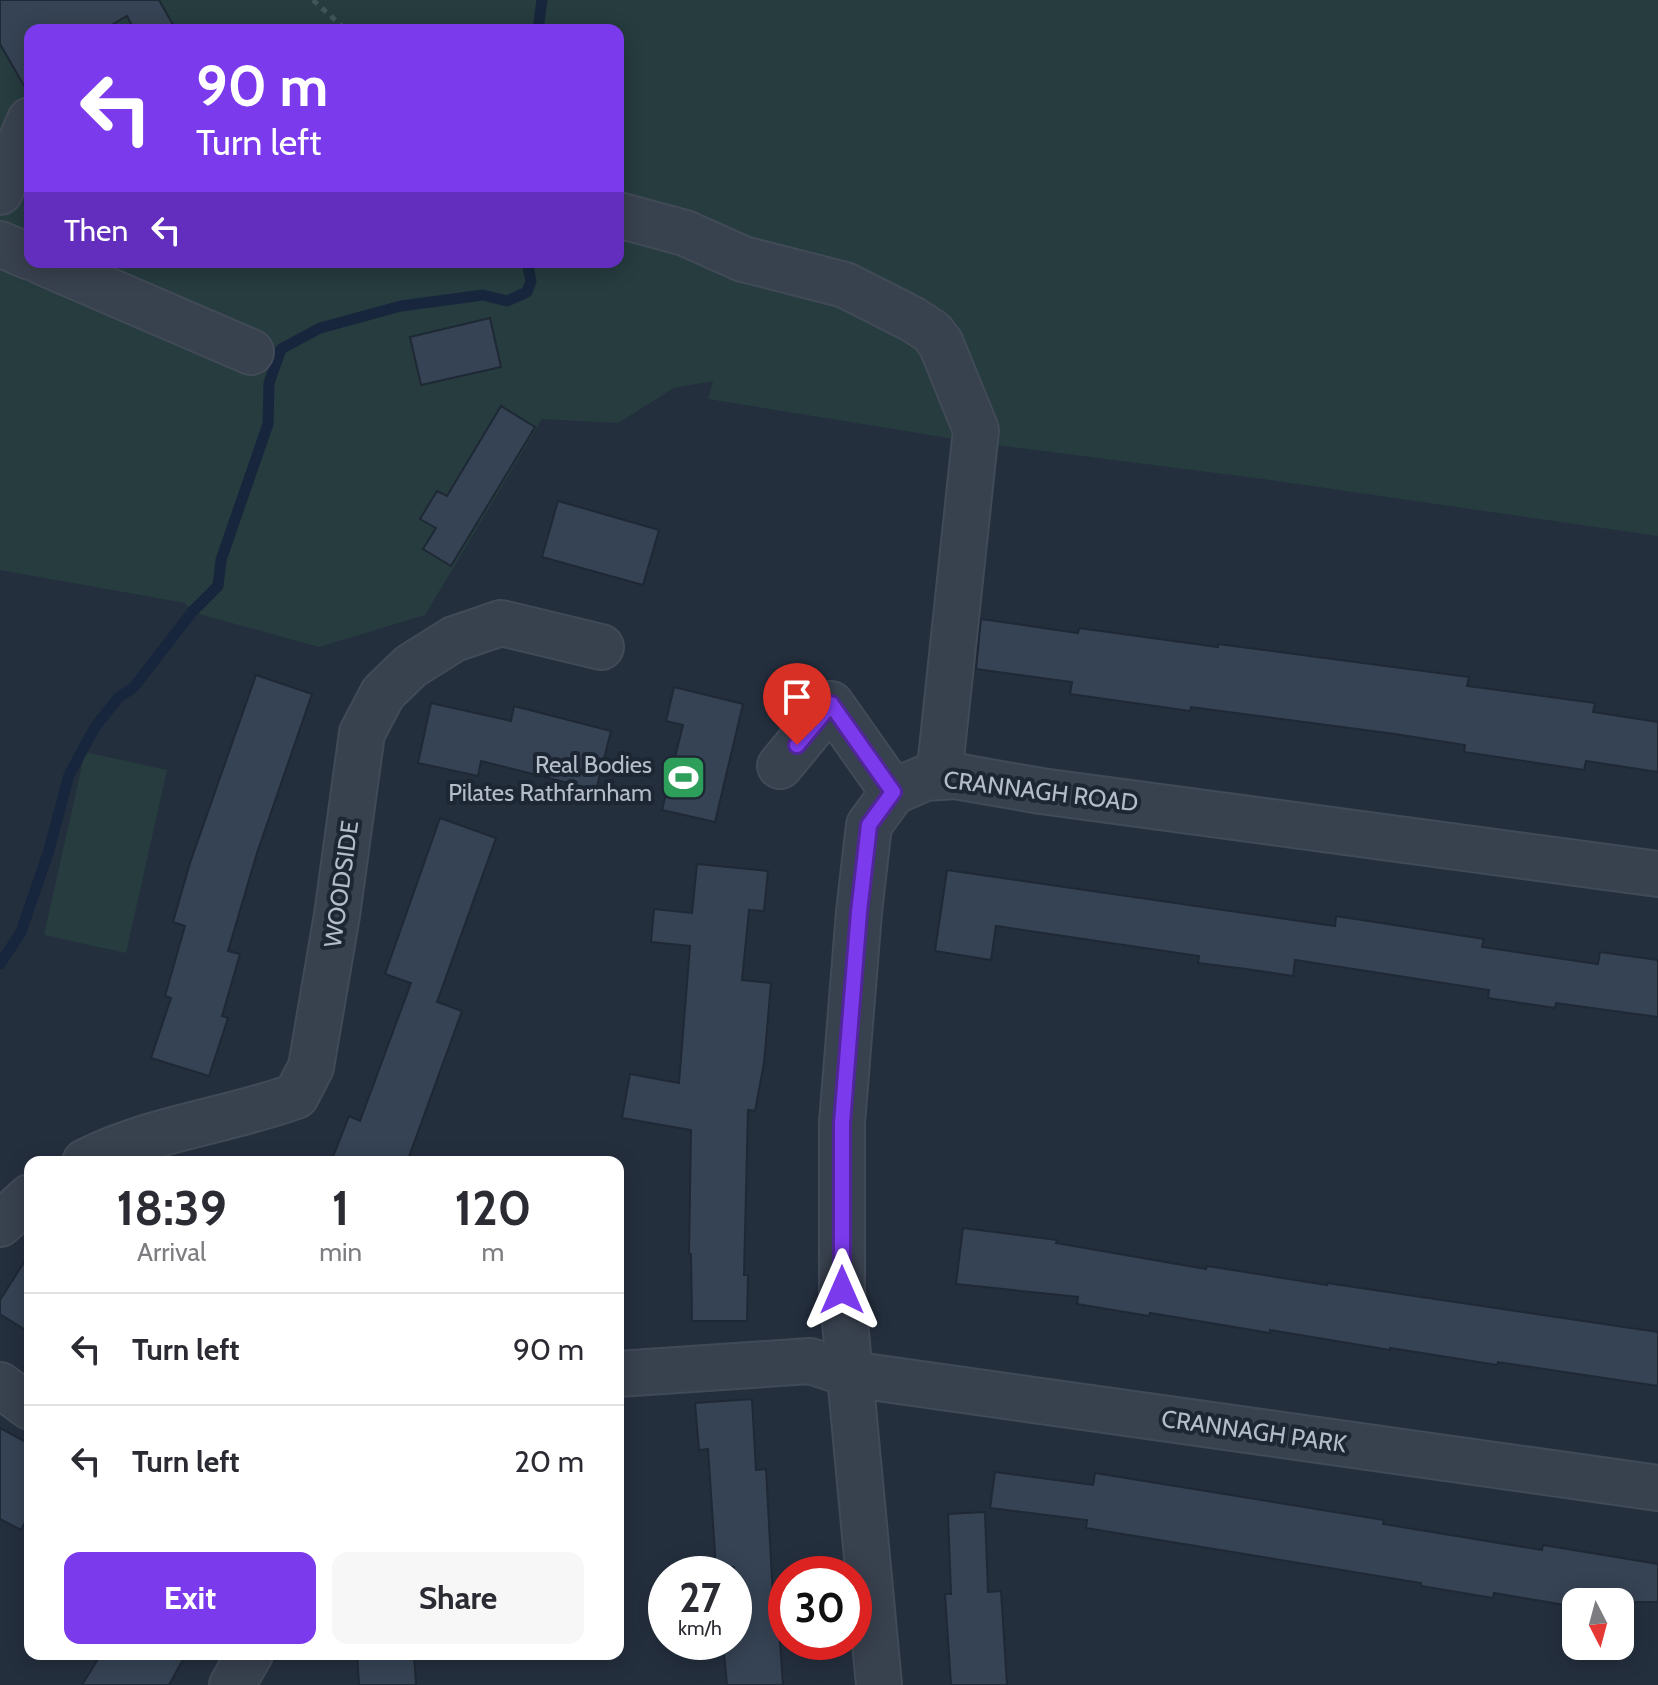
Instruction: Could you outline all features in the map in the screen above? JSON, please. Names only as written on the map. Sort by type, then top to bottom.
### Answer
[{"type":"street","points":[[0,192],[24,134]]},
{"type":"street","points":[[624,217],[685,233],[743,259],[845,285],[912,319],[932,332],[941,344],[976,430],[939,777]]},
{"type":"street","points":[[0,244],[24,254]]},
{"type":"street","points":[[56,268],[251,352]]},
{"type":"street","name":"WOODSIDE","points":[[101,1156],[169,1130],[255,1111],[296,1096],[311,1067],[337,915],[362,733],[383,693],[411,666],[454,639],[501,623],[601,647]]},
{"type":"street","points":[[780,766],[831,704],[893,792],[869,825],[842,1123],[842,1290],[879,1685]]},
{"type":"street","name":"CRANNAGH ROAD","points":[[893,792],[925,778],[955,776],[1041,791],[1658,874]]},
{"type":"street","points":[[0,1224],[24,1202]]},
{"type":"street","name":"CRANNAGH PARK","points":[[624,1374],[810,1361],[850,1374],[1658,1488]]},
{"type":"street","points":[[0,1385],[24,1403]]},
{"type":"street","points":[[232,1685],[247,1660]]},
{"type":"path","points":[[313,0],[339,24]]},
{"type":"green space","points":[[0,0],[1658,0],[1658,536],[1263,479],[980,443],[708,399],[713,381],[674,388],[618,423],[542,419],[425,615],[319,647],[192,612],[185,603],[0,570]]},
{"type":"green space","points":[[85,752],[167,770],[126,953],[44,935]]},
{"type":"building","points":[[0,0],[159,0],[173,24],[131,24],[127,16],[113,24],[24,24],[24,86],[0,44]]},
{"type":"building","points":[[490,318],[501,367],[421,385],[410,337]]},
{"type":"building","points":[[501,406],[535,427],[451,566],[423,549],[436,528],[420,519],[437,491],[447,496]]},
{"type":"building","points":[[558,501],[659,530],[643,585],[542,557]]},
{"type":"building","points":[[981,619],[1078,633],[1079,628],[1218,647],[1218,644],[1469,677],[1467,686],[1595,703],[1593,712],[1658,722],[1658,772],[1586,761],[1584,770],[1464,752],[1465,745],[1395,734],[1070,694],[1072,682],[976,669]]},
{"type":"building","points":[[256,675],[312,694],[257,853],[228,951],[240,954],[222,1016],[228,1018],[209,1076],[151,1058],[171,998],[165,996],[185,926],[173,922],[190,863]]},
{"type":"building","points":[[674,687],[743,704],[715,822],[662,810],[683,725],[666,721]]},
{"type":"building","points":[[431,703],[511,721],[514,706],[611,731],[596,790],[481,761],[478,776],[418,763]]},
{"type":"building","points":[[440,818],[496,838],[437,1002],[462,1011],[409,1156],[333,1156],[349,1116],[360,1121],[411,983],[385,974]]},
{"type":"building","points":[[697,864],[768,871],[764,911],[749,910],[742,980],[771,983],[764,1063],[755,1111],[748,1110],[744,1275],[748,1275],[747,1321],[692,1321],[689,1254],[691,1130],[622,1118],[630,1074],[679,1083],[690,946],[651,942],[654,909],[692,913]]},
{"type":"building","points":[[947,870],[1335,926],[1336,916],[1484,939],[1482,947],[1598,964],[1600,952],[1658,960],[1658,1017],[1556,1003],[1555,1008],[1488,998],[1489,990],[1295,960],[1293,976],[1198,963],[1199,956],[996,926],[991,960],[935,951]]},
{"type":"building","points":[[963,1228],[1057,1240],[1056,1243],[1206,1269],[1207,1266],[1658,1332],[1658,1386],[1498,1362],[1497,1365],[1390,1350],[1270,1330],[1270,1333],[1150,1313],[1149,1316],[1077,1304],[1078,1297],[956,1284]]},
{"type":"building","points":[[24,1262],[24,1329],[0,1314],[0,1300]]},
{"type":"building","points":[[752,1399],[756,1470],[766,1469],[771,1556],[768,1556],[768,1660],[781,1660],[783,1685],[727,1685],[725,1660],[752,1660],[752,1556],[715,1556],[708,1449],[699,1450],[695,1403]]},
{"type":"building","points":[[0,1428],[24,1441],[24,1524],[21,1530],[0,1519]]},
{"type":"building","points":[[995,1472],[1093,1485],[1095,1473],[1384,1520],[1383,1524],[1542,1550],[1543,1545],[1658,1564],[1658,1602],[1634,1602],[1634,1588],[1562,1588],[1562,1605],[1494,1593],[1493,1598],[1421,1586],[1421,1583],[1086,1528],[1087,1520],[990,1508]]},
{"type":"building","points":[[985,1512],[988,1592],[1001,1591],[1007,1685],[951,1685],[945,1594],[951,1594],[948,1514]]},
{"type":"building","points":[[97,1660],[183,1660],[169,1685],[82,1685]]},
{"type":"building","points":[[357,1660],[414,1660],[416,1685],[359,1685]]},
{"type":"waterway","points":[[539,24],[542,0]]},
{"type":"waterway","points":[[0,964],[21,932],[49,850],[69,775],[95,727],[119,697],[134,687],[192,612],[218,586],[221,560],[268,424],[269,383],[281,349],[320,328],[401,306],[483,295],[507,301],[527,292],[531,281],[528,268]]},
{"type":"place","name":"Real Bodies Pilates Rathfarnham","points":[[683,778]]},
{"type":"route","points":[[797,745],[831,704],[893,792],[869,825],[859,912],[842,1123],[842,1290]]}]
